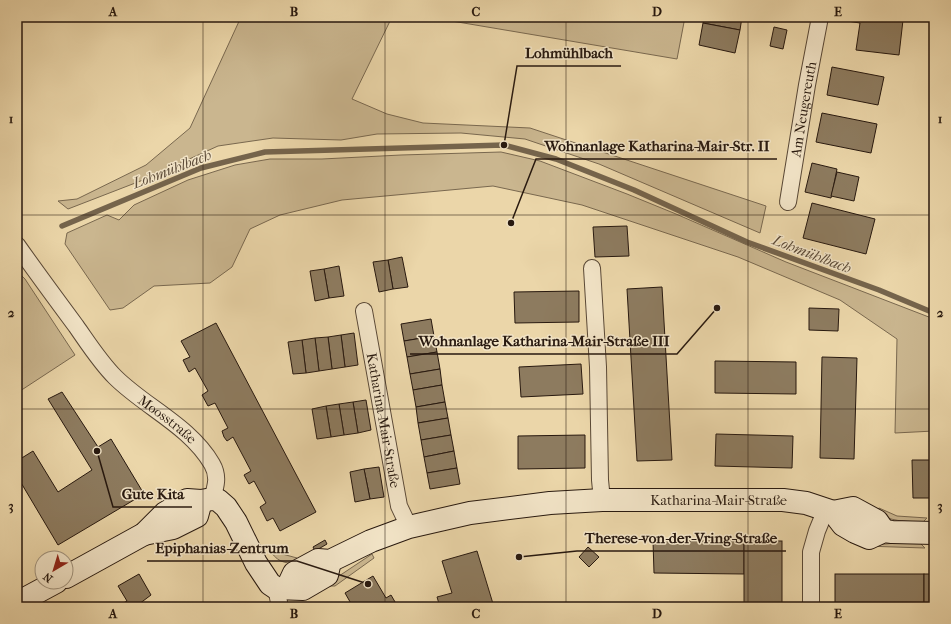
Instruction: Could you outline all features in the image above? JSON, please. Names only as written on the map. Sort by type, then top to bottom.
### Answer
[{"type":"street","name":"Am Neugereuth","points":[[788,202],[807,85],[820,17]]},
{"type":"street","name":"Moosstraße","points":[[17,245],[113,376],[134,395],[182,430],[201,449],[216,472],[216,484],[206,500]]},
{"type":"street","points":[[592,268],[598,367],[600,480],[602,500]]},
{"type":"street","name":"Katharina-Mair-Straße","points":[[364,311],[399,506],[410,527]]},
{"type":"street","points":[[74,573],[144,534],[165,513],[177,505],[187,500],[218,500],[226,507],[236,522],[256,563],[270,584],[281,594]]},
{"type":"street","name":"Katharina-Mair-Straße","points":[[281,594],[303,589],[327,575],[330,561],[370,541],[410,527],[470,513],[550,503],[602,500],[783,500],[806,503],[830,511]]},
{"type":"street","points":[[811,607],[811,552],[817,531],[830,511],[843,525],[869,538],[884,531],[934,533]]},
{"type":"street","points":[[17,603],[41,590]]},
{"type":"shaded area","points":[[241,17],[392,17],[352,99],[387,114],[423,123],[530,128],[766,206],[760,233],[599,164],[525,139],[461,133],[377,134],[341,140],[273,138],[218,146],[143,180],[68,209],[58,201],[77,199],[146,165],[190,128]]},
{"type":"shaded area","points":[[428,17],[685,17],[677,59]]},
{"type":"shaded area","points":[[501,152],[540,161],[627,194],[786,262],[934,319],[934,431],[895,433],[897,339],[840,300],[738,257],[582,205],[493,186],[342,200],[280,215],[250,229],[232,267],[210,283],[154,286],[123,308],[110,310],[65,244],[67,233],[107,215],[119,220],[134,205],[188,180],[235,165],[270,159],[322,159]]},
{"type":"shaded area","points":[[17,271],[25,279],[75,355],[17,393]]},
{"type":"shaded area","points":[[879,508],[897,516],[927,518],[923,522],[892,519],[874,512]]},
{"type":"shaded area","points":[[896,543],[920,543],[925,548],[864,546]]},
{"type":"shaded area","points":[[266,545],[275,552],[297,558],[299,563],[287,563],[279,560]]},
{"type":"shaded area","points":[[372,554],[374,558],[335,586],[330,586],[327,584]]},
{"type":"building","points":[[705,17],[742,17],[740,30],[703,23]]},
{"type":"building","points":[[841,17],[876,17],[903,20],[899,55],[856,50],[860,23],[841,20]]},
{"type":"building","points":[[703,23],[740,30],[735,53],[699,45]]},
{"type":"building","points":[[774,27],[787,30],[783,49],[770,46]]},
{"type":"building","points":[[832,67],[884,77],[878,105],[827,95]]},
{"type":"building","points":[[822,113],[877,124],[871,153],[816,142]]},
{"type":"building","points":[[812,163],[837,169],[831,198],[805,192]]},
{"type":"building","points":[[837,172],[859,177],[854,201],[831,196]]},
{"type":"building","points":[[812,203],[875,219],[866,254],[803,238]]},
{"type":"building","points":[[627,226],[629,256],[595,257],[593,227]]},
{"type":"building","points":[[402,257],[408,287],[393,289],[388,260]]},
{"type":"building","points":[[388,260],[393,289],[379,292],[373,262]]},
{"type":"building","points":[[339,266],[344,296],[329,298],[324,269]]},
{"type":"building","points":[[324,269],[329,298],[315,301],[310,271]]},
{"type":"building","points":[[662,287],[672,460],[637,461],[627,289]]},
{"type":"building","points":[[579,291],[579,322],[515,323],[514,292]]},
{"type":"building","points":[[809,308],[839,309],[838,331],[809,330]]},
{"type":"building","points":[[431,319],[434,336],[404,341],[401,324]]},
{"type":"building","points":[[216,323],[316,512],[280,531],[273,518],[267,521],[260,507],[266,503],[254,481],[249,484],[244,475],[251,471],[233,437],[227,441],[224,437],[222,431],[228,428],[215,403],[208,406],[202,395],[208,391],[195,368],[189,372],[183,360],[190,357],[181,341]]},
{"type":"building","points":[[354,333],[358,365],[345,367],[341,335]]},
{"type":"building","points":[[341,335],[345,367],[332,369],[328,337]]},
{"type":"building","points":[[434,336],[437,352],[407,357],[404,341]]},
{"type":"building","points":[[328,337],[332,369],[319,371],[315,338]]},
{"type":"building","points":[[315,338],[319,371],[306,373],[302,340]]},
{"type":"building","points":[[302,340],[306,373],[293,374],[288,342]]},
{"type":"building","points":[[437,352],[440,369],[410,374],[407,357]]},
{"type":"building","points":[[822,357],[857,358],[854,459],[820,458]]},
{"type":"building","points":[[715,361],[796,362],[796,394],[715,393]]},
{"type":"building","points":[[581,364],[583,394],[521,397],[519,367]]},
{"type":"building","points":[[440,369],[442,385],[413,390],[410,374]]},
{"type":"building","points":[[442,385],[445,402],[416,407],[413,390]]},
{"type":"building","points":[[62,392],[98,447],[111,439],[144,494],[58,545],[17,476],[17,461],[33,451],[58,492],[92,470],[48,399]]},
{"type":"building","points":[[366,400],[371,430],[358,433],[353,402]]},
{"type":"building","points":[[353,402],[358,433],[344,435],[339,404]]},
{"type":"building","points":[[445,402],[448,418],[418,423],[416,407]]},
{"type":"building","points":[[339,404],[344,435],[331,437],[326,406]]},
{"type":"building","points":[[326,406],[331,437],[317,439],[312,409]]},
{"type":"building","points":[[448,418],[451,435],[421,440],[418,423]]},
{"type":"building","points":[[716,434],[793,436],[792,468],[715,466]]},
{"type":"building","points":[[451,435],[454,451],[424,457],[421,440]]},
{"type":"building","points":[[585,435],[585,468],[518,469],[518,436]]},
{"type":"building","points":[[454,451],[457,468],[427,473],[424,457]]},
{"type":"building","points":[[912,460],[934,460],[934,498],[913,498]]},
{"type":"building","points":[[379,467],[384,497],[370,499],[364,469]]},
{"type":"building","points":[[457,468],[460,484],[430,489],[427,473]]},
{"type":"building","points":[[364,469],[370,499],[355,502],[350,472]]},
{"type":"building","points":[[325,540],[327,544],[315,551],[313,547]]},
{"type":"building","points":[[653,541],[744,541],[744,574],[654,573]]},
{"type":"building","points":[[744,541],[782,541],[782,607],[744,607]]},
{"type":"building","points":[[588,547],[599,557],[589,567],[579,557]]},
{"type":"building","points":[[477,551],[494,607],[440,607],[437,597],[452,593],[442,561]]},
{"type":"building","points":[[139,574],[151,595],[135,607],[116,607],[127,601],[118,586]]},
{"type":"building","points":[[835,574],[924,574],[924,607],[835,607]]},
{"type":"building","points":[[924,574],[934,574],[934,607],[924,607]]},
{"type":"building","points":[[373,576],[386,598],[391,595],[398,607],[353,607],[345,593]]},
{"type":"waterway","name":"Lohmühlbach","points":[[62,226],[201,168],[265,152],[504,145],[556,159],[634,190],[747,242],[879,290],[934,313]]},
{"type":"place","name":"Lohmühlbach","points":[[504,145]]},
{"type":"place","name":"Wohnanlage Katharina-Mair-Str. II","points":[[511,223]]},
{"type":"place","name":"Wohnanlage Katharina-Mair-Straße III","points":[[717,308]]},
{"type":"place","name":"Gute Kita","points":[[97,451]]},
{"type":"place","name":"Therese-von-der-Vring-Straße","points":[[519,557]]},
{"type":"place","name":"Epiphanias-Zentrum","points":[[368,584]]}]
